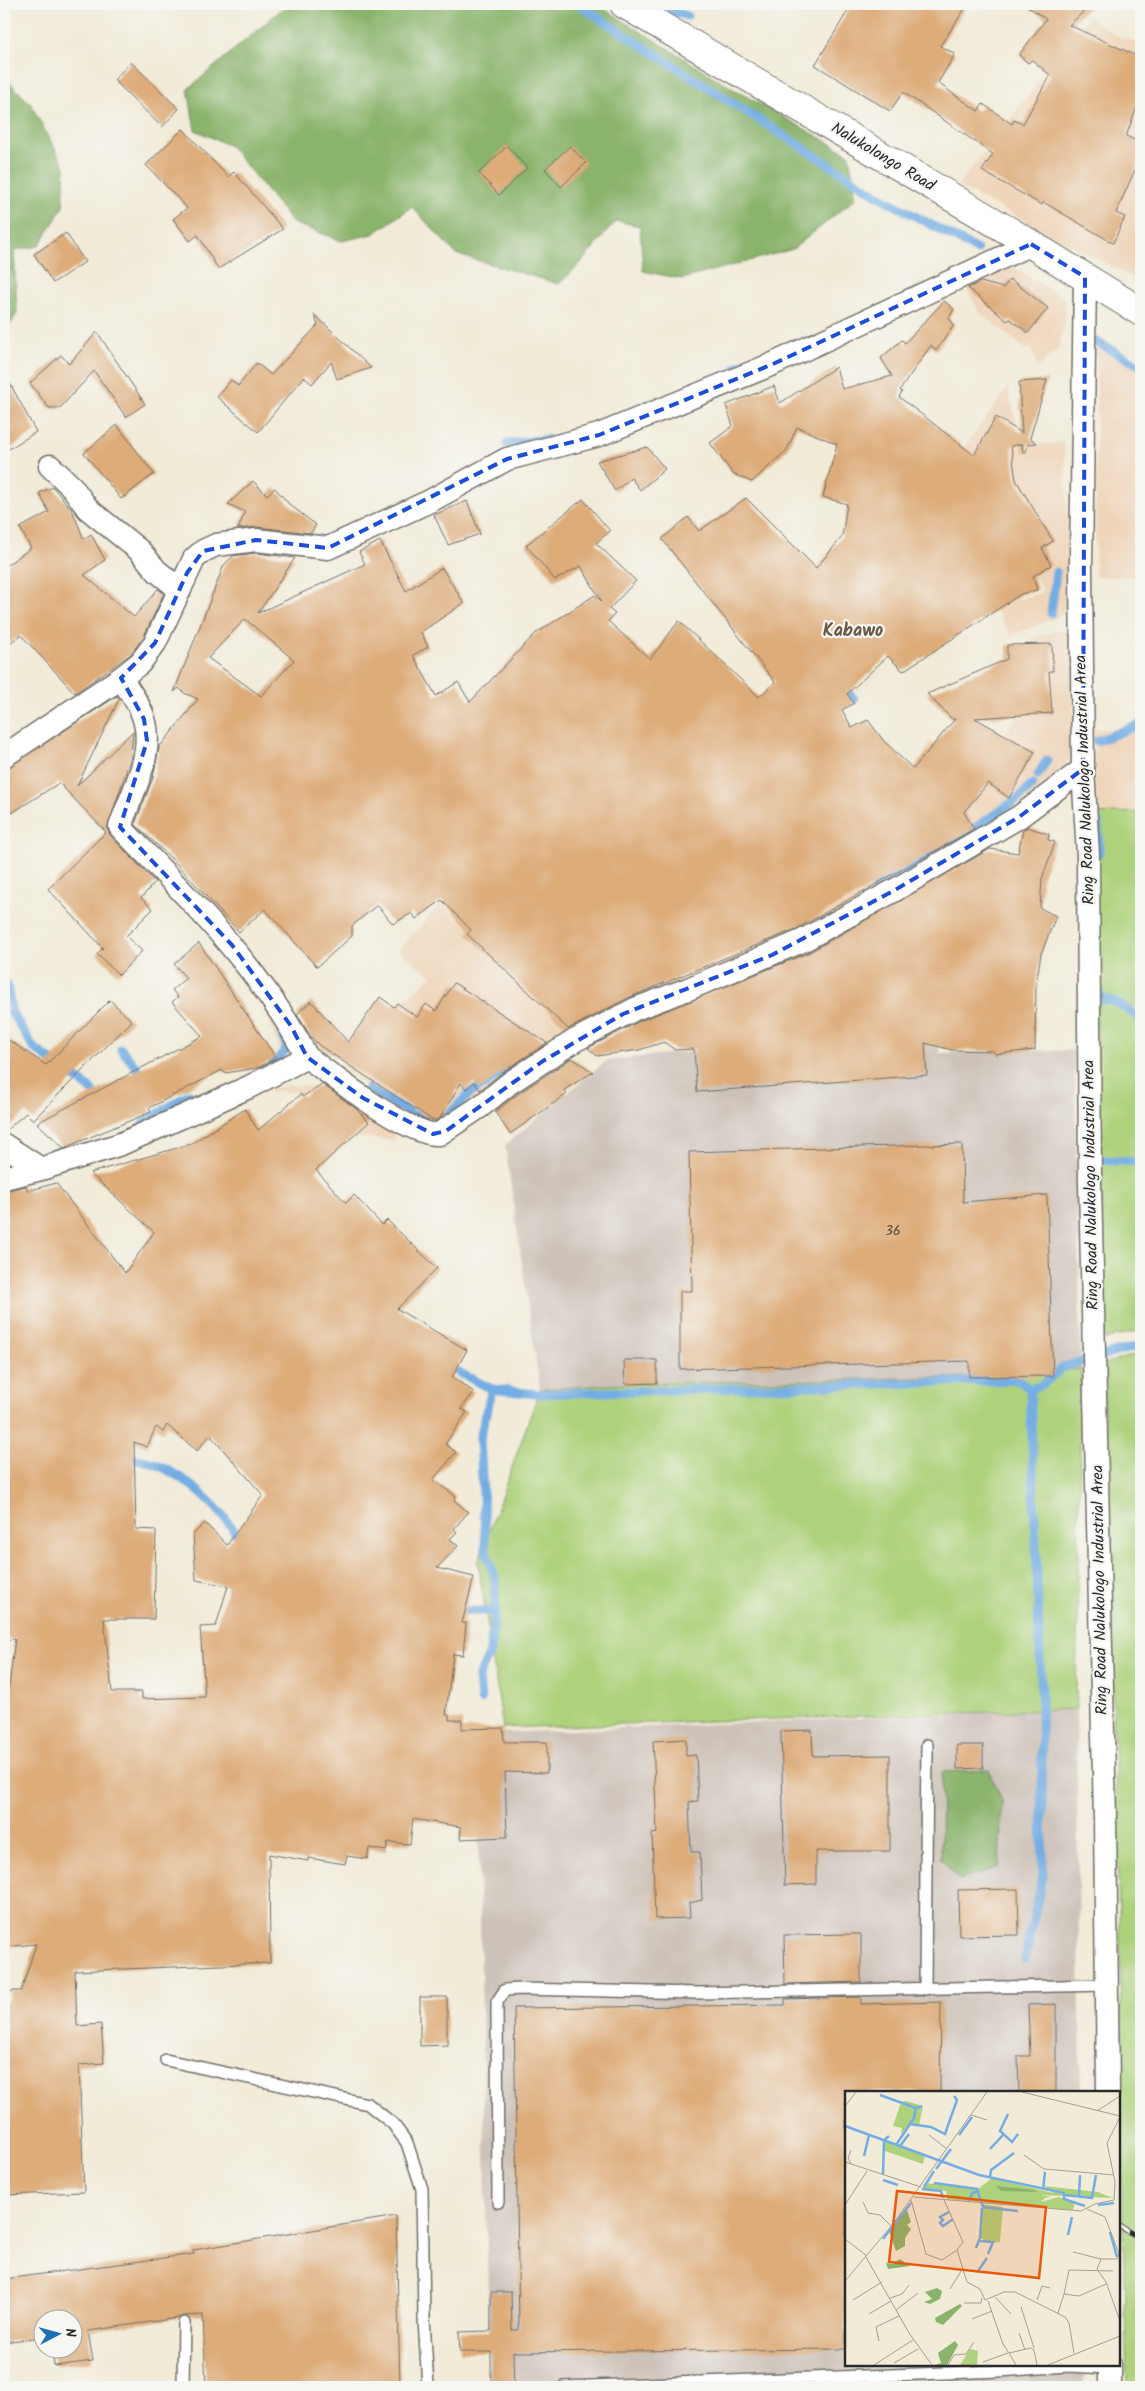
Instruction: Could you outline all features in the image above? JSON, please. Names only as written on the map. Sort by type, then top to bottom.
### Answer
[{"type":"street","name":"Nalukolongo Road","points":[[624,4],[1031,244],[1141,312]]},
{"type":"street","points":[[4,756],[121,678],[148,654],[194,559],[203,551],[216,545],[256,540],[328,548],[430,501],[507,459],[599,436],[755,372],[1031,244]]},
{"type":"street","name":"Ring Road Nalukologo Industrial Area","points":[[1085,277],[1081,565],[1083,769],[1088,855],[1090,1184],[1108,2091]]},
{"type":"street","points":[[50,466],[72,487],[88,509],[140,551],[157,571],[180,590]]},
{"type":"street","points":[[121,678],[144,719],[147,741],[144,760],[120,827],[232,946],[291,1026],[307,1057],[363,1098],[412,1126],[433,1134],[439,1134],[481,1106],[511,1082],[574,1041],[635,1009],[696,986],[802,940],[895,890],[1020,817],[1083,769]]},
{"type":"street","points":[[4,1178],[41,1169],[136,1138],[249,1087],[307,1057]]},
{"type":"street","points":[[4,1145],[41,1169]]},
{"type":"lane","points":[[925,1989],[927,1745]]},
{"type":"lane","points":[[498,2202],[497,2002],[499,1996],[505,1990],[696,1993],[1107,1985]]},
{"type":"lane","points":[[166,2060],[368,2104],[393,2124],[407,2143],[422,2189],[424,2319],[428,2387]]},
{"type":"lane","points":[[183,2387],[184,2323]]},
{"type":"lane","points":[[563,2387],[999,2371],[1067,2366],[1110,2373]]},
{"type":"highlighted area","points":[[1031,244],[1085,277],[1083,769],[1019,817],[895,890],[772,955],[623,1014],[543,1061],[446,1131],[433,1134],[363,1098],[307,1057],[291,1026],[232,945],[120,827],[147,741],[144,719],[121,678],[155,643],[187,573],[203,551],[256,540],[328,548],[507,459],[599,435],[773,364]]},
{"type":"shaded area","points":[[1089,17],[1119,37],[1141,43],[1141,275],[1138,280],[958,186]]},
{"type":"shaded area","points":[[1010,265],[1065,299],[1066,318],[1058,349],[1037,368],[1031,347],[1027,350],[979,312],[963,282]]},
{"type":"shaded area","points":[[1097,348],[1141,369],[1141,576],[1095,577]]},
{"type":"shaded area","points":[[1008,387],[1021,446],[1064,442],[1072,611],[1011,636],[993,606],[1043,592],[965,447]]},
{"type":"shaded area","points":[[1074,625],[1073,728],[1070,759],[1036,792],[1003,818],[802,935],[762,896],[917,774],[929,741],[968,769],[1003,737],[1030,697],[1036,674],[1028,640]]},
{"type":"shaded area","points":[[1094,729],[1141,729],[1141,812],[1095,814]]},
{"type":"shaded area","points":[[518,871],[737,878],[793,938],[691,983],[639,927],[684,985],[530,1056],[439,1129],[392,1104],[341,1068],[348,1046],[432,976],[398,950],[441,904],[468,928]]},
{"type":"shaded area","points":[[262,1001],[289,1040],[289,1052],[283,1060]]},
{"type":"shaded area","points":[[936,1033],[940,1053],[1074,1050],[1081,1369],[969,1377],[657,1383],[540,1389],[505,1145],[606,1061],[744,1045]]},
{"type":"shaded area","points":[[290,1085],[324,1088],[346,1097],[266,1090]]},
{"type":"shaded area","points":[[346,1097],[372,1111],[397,1140],[348,1137]]},
{"type":"shaded area","points":[[1076,1709],[1081,2091],[845,2091],[845,2366],[1084,2366],[1084,2387],[490,2387],[476,1734]]},
{"type":"green space","points":[[288,4],[596,4],[735,90],[849,154],[856,198],[793,249],[682,279],[643,271],[640,226],[616,221],[579,265],[559,284],[456,254],[412,207],[373,234],[342,241],[293,223],[230,146],[195,130],[188,89]]},
{"type":"green space","points":[[4,77],[30,103],[65,167],[63,207],[39,246],[14,250],[17,313],[4,336]]},
{"type":"green space","points":[[1141,812],[1141,1330],[1105,1339],[1096,997],[1095,814]]},
{"type":"green space","points":[[1141,1353],[1141,2387],[1127,2387],[1122,2190],[1120,1944],[1103,1364]]},
{"type":"green space","points":[[1081,1369],[1076,1709],[503,1728],[478,1562],[540,1389],[625,1384],[969,1377]]},
{"type":"green space","points":[[989,1770],[1002,1801],[999,1867],[959,1880],[941,1859],[942,1772]]},
{"type":"building","points":[[852,4],[968,4],[940,46],[955,54],[938,83],[978,111],[983,104],[1012,124],[1014,120],[1023,124],[1050,75],[1032,60],[1028,63],[1019,55],[1046,19],[1024,4],[1092,4],[1069,25],[1141,58],[1141,97],[1126,136],[1141,143],[1141,156],[1116,213],[1125,217],[1113,243],[1043,202],[1042,205],[982,171],[993,154],[903,92],[890,111],[815,65]]},
{"type":"building","points":[[131,62],[179,109],[162,127],[114,80]]},
{"type":"building","points":[[183,129],[228,177],[234,172],[283,229],[218,269],[198,235],[190,241],[173,219],[187,208],[146,165]]},
{"type":"building","points":[[507,146],[527,168],[499,195],[479,173]]},
{"type":"building","points":[[570,146],[586,163],[561,187],[545,169]]},
{"type":"building","points":[[66,233],[85,262],[53,283],[34,254]]},
{"type":"building","points":[[1010,279],[1048,308],[1028,333],[1010,319],[1007,321],[968,288],[981,282],[1003,288]]},
{"type":"building","points":[[944,301],[954,309],[949,318],[954,325],[936,351],[931,345],[900,390],[902,392],[899,397],[974,455],[996,417],[1022,433],[1019,382],[1047,380],[1030,438],[1037,443],[1028,444],[1026,452],[1023,452],[1022,444],[1011,446],[1016,480],[1053,541],[1042,548],[1051,565],[1033,576],[1037,590],[1021,594],[903,671],[888,656],[847,694],[854,703],[842,710],[852,728],[868,720],[883,740],[913,769],[955,719],[952,719],[927,694],[1007,659],[1007,645],[1052,644],[1053,671],[1049,671],[1052,713],[975,718],[1035,752],[1009,798],[988,783],[964,812],[974,829],[796,929],[630,997],[568,1029],[467,934],[471,930],[442,900],[416,919],[412,913],[393,924],[377,905],[352,926],[352,936],[317,967],[265,909],[239,932],[174,861],[135,824],[153,778],[159,748],[198,699],[184,693],[179,688],[174,692],[224,565],[233,556],[256,553],[295,558],[258,613],[365,564],[359,552],[380,541],[406,591],[442,568],[464,603],[421,632],[428,647],[413,655],[436,696],[458,682],[470,702],[535,634],[595,595],[602,602],[581,566],[555,580],[526,545],[583,499],[610,531],[596,543],[636,581],[609,609],[615,614],[608,621],[650,659],[679,621],[759,697],[775,682],[662,539],[688,517],[699,531],[746,498],[816,568],[842,537],[847,504],[823,497],[837,444],[797,427],[787,450],[752,482],[733,474],[710,443],[733,426],[726,405],[774,386],[780,403],[836,367],[842,389],[892,376],[881,358],[902,340],[905,343]],"holes":[[[245,619],[294,660],[261,696],[208,658]]]},
{"type":"building","points":[[314,314],[371,368],[337,379],[331,362],[312,384],[304,377],[258,432],[217,397],[231,380],[238,386],[257,363],[271,375],[318,325]]},
{"type":"building","points":[[97,332],[145,404],[126,417],[94,371],[60,408],[49,408],[30,383],[61,355],[69,364]]},
{"type":"building","points":[[4,372],[36,432],[4,452]]},
{"type":"building","points":[[117,425],[154,474],[121,499],[84,453]]},
{"type":"building","points":[[647,447],[665,469],[640,490],[631,478],[615,491],[597,461]]},
{"type":"building","points":[[253,481],[267,495],[275,488],[289,504],[316,525],[311,533],[257,527],[238,529],[245,512],[228,504]]},
{"type":"building","points":[[53,487],[72,510],[84,539],[91,534],[105,560],[84,575],[134,617],[158,589],[164,593],[144,636],[131,654],[75,693],[21,635],[4,647],[4,567],[31,548],[20,528],[49,512],[39,493]]},
{"type":"building","points":[[467,501],[480,534],[448,545],[434,515]]},
{"type":"building","points":[[117,696],[119,699],[77,786],[133,731],[131,757],[107,829],[111,836],[155,882],[141,898],[153,909],[126,936],[142,951],[119,975],[97,954],[103,948],[48,889],[106,832],[59,783],[4,818],[4,770]]},
{"type":"building","points":[[1027,827],[1049,834],[1048,840],[1055,842],[1042,879],[1040,908],[1056,916],[1041,954],[1036,984],[1035,1050],[995,1054],[993,1051],[952,1050],[925,1043],[927,1075],[697,1092],[694,1049],[675,1050],[664,1042],[639,1050],[597,1056],[588,1048],[640,1021],[808,953],[990,849],[1018,853],[1023,830]]},
{"type":"building","points":[[199,943],[276,1058],[257,1068],[225,1073],[222,1070],[149,1108],[151,1112],[64,1148],[37,1123],[202,1036],[172,1002],[178,997],[172,990],[186,978],[174,964]]},
{"type":"building","points":[[454,983],[547,1043],[504,1071],[480,1090],[474,1082],[466,1089],[461,1083],[440,1118],[436,1120],[432,1120],[320,1046],[311,1037],[297,1014],[311,1001],[348,1042],[380,997],[394,1007],[397,1003],[417,1017],[426,1004],[436,1011]]},
{"type":"building","points":[[110,1000],[132,1021],[33,1120],[26,1113],[4,1132],[4,1037],[46,1065]]},
{"type":"building","points":[[572,1058],[593,1072],[564,1090],[567,1094],[510,1134],[495,1112],[519,1093]]},
{"type":"building","points":[[322,1084],[354,1107],[369,1122],[316,1170],[346,1203],[354,1195],[382,1225],[387,1220],[437,1268],[397,1309],[467,1350],[452,1377],[474,1392],[461,1409],[467,1412],[445,1444],[456,1452],[433,1480],[456,1496],[454,1500],[468,1512],[454,1529],[457,1532],[450,1539],[458,1546],[437,1568],[474,1577],[462,1623],[466,1623],[463,1655],[453,1654],[446,1715],[449,1715],[449,1720],[462,1720],[462,1729],[503,1728],[504,1742],[547,1742],[547,1773],[505,1772],[507,1837],[460,1839],[461,1827],[413,1819],[410,1844],[388,1842],[386,1851],[369,1848],[367,1859],[347,1856],[345,1864],[308,1858],[308,1861],[269,1854],[270,1963],[75,1971],[77,2026],[101,2024],[104,2063],[79,2065],[84,2192],[4,2195],[4,2008],[11,1991],[21,1991],[36,1944],[4,1947],[4,1687],[9,1686],[15,1639],[4,1640],[4,1191],[26,1186],[28,1191],[56,1183],[125,1273],[154,1232],[90,1173],[191,1144],[245,1109],[258,1130],[301,1094],[302,1097]],"holes":[[[167,1425],[197,1451],[210,1435],[263,1495],[227,1545],[205,1523],[193,1534],[196,1580],[228,1586],[216,1626],[200,1627],[205,1697],[142,1699],[142,1692],[112,1692],[104,1619],[154,1619],[156,1530],[136,1529],[134,1442],[147,1447],[156,1427],[163,1432]]]},
{"type":"building","points":[[962,1144],[963,1202],[1047,1195],[1053,1376],[969,1377],[969,1361],[680,1369],[680,1291],[692,1291],[689,1152]]},
{"type":"building","points":[[624,1360],[657,1360],[657,1383],[625,1384]]},
{"type":"building","points":[[812,1730],[813,1756],[890,1755],[890,1851],[816,1851],[816,1884],[785,1885],[781,1731]]},
{"type":"building","points":[[686,1739],[686,1756],[696,1755],[698,1801],[689,1802],[691,1852],[700,1852],[702,1900],[689,1903],[690,1918],[655,1919],[652,1834],[657,1833],[653,1741]]},
{"type":"building","points":[[957,1745],[983,1745],[983,1768],[957,1769]]},
{"type":"building","points":[[1018,1889],[1019,1935],[959,1936],[958,1890]]},
{"type":"building","points":[[861,1934],[861,1982],[785,1984],[784,1935]]},
{"type":"building","points":[[420,1997],[447,1997],[447,2045],[420,2046]]},
{"type":"building","points":[[861,1997],[861,2004],[941,2002],[940,2091],[845,2091],[845,2349],[513,2352],[514,2387],[491,2387],[491,2352],[460,2352],[459,2332],[491,2331],[491,2292],[511,2292],[512,2330],[519,2330],[514,2008],[785,2005],[785,1999]]},
{"type":"building","points":[[1056,2004],[1056,2091],[1019,2091],[1018,2056],[1030,2056],[1028,2005]]},
{"type":"building","points":[[396,2216],[400,2387],[206,2387],[203,2315],[184,2316],[88,2331],[93,2361],[54,2366],[53,2358],[82,2358],[82,2308],[32,2308],[32,2338],[4,2342],[4,2279],[194,2254],[193,2250]]},
{"type":"waterway","points":[[577,4],[877,195],[977,250]]},
{"type":"waterway","points":[[658,4],[668,10],[687,16]]},
{"type":"waterway","points":[[1089,338],[1141,366]]},
{"type":"waterway","points":[[736,367],[782,348]]},
{"type":"waterway","points":[[507,444],[547,439]]},
{"type":"waterway","points":[[1051,613],[1056,572]]},
{"type":"waterway","points":[[841,687],[854,699]]},
{"type":"waterway","points":[[1097,741],[1141,724]]},
{"type":"waterway","points":[[1038,775],[1047,760]]},
{"type":"waterway","points":[[875,889],[955,842],[1020,797],[1033,784]]},
{"type":"waterway","points":[[1098,822],[1099,854]]},
{"type":"waterway","points":[[4,982],[7,985],[12,1013],[34,1048],[88,1087],[101,1100]]},
{"type":"waterway","points":[[1099,990],[1100,999],[1114,1001],[1141,1019]]},
{"type":"waterway","points":[[272,1066],[287,1048],[282,1033]]},
{"type":"waterway","points":[[121,1049],[145,1078]]},
{"type":"waterway","points":[[440,1124],[470,1093],[522,1062]]},
{"type":"waterway","points":[[368,1089],[426,1122]]},
{"type":"waterway","points":[[143,1124],[189,1094]]},
{"type":"waterway","points":[[45,1155],[63,1150]]},
{"type":"waterway","points":[[1102,1160],[1141,1162]]},
{"type":"waterway","points":[[1025,1959],[1043,1875],[1041,1681],[1030,1389],[1042,1385],[1063,1367],[1141,1345]]},
{"type":"waterway","points":[[446,1366],[492,1389],[536,1394],[1018,1380],[1030,1389]]},
{"type":"waterway","points":[[455,1611],[495,1611],[495,1577],[486,1552],[480,1438],[492,1389]]},
{"type":"waterway","points":[[124,1458],[156,1465],[188,1483],[216,1508],[236,1534]]},
{"type":"waterway","points":[[481,1700],[479,1676],[490,1652],[495,1611]]},
{"type":"railway","points":[[1120,2227],[1141,2238]]},
{"type":"district","name":"Kabawo","points":[[853,631]]}]
